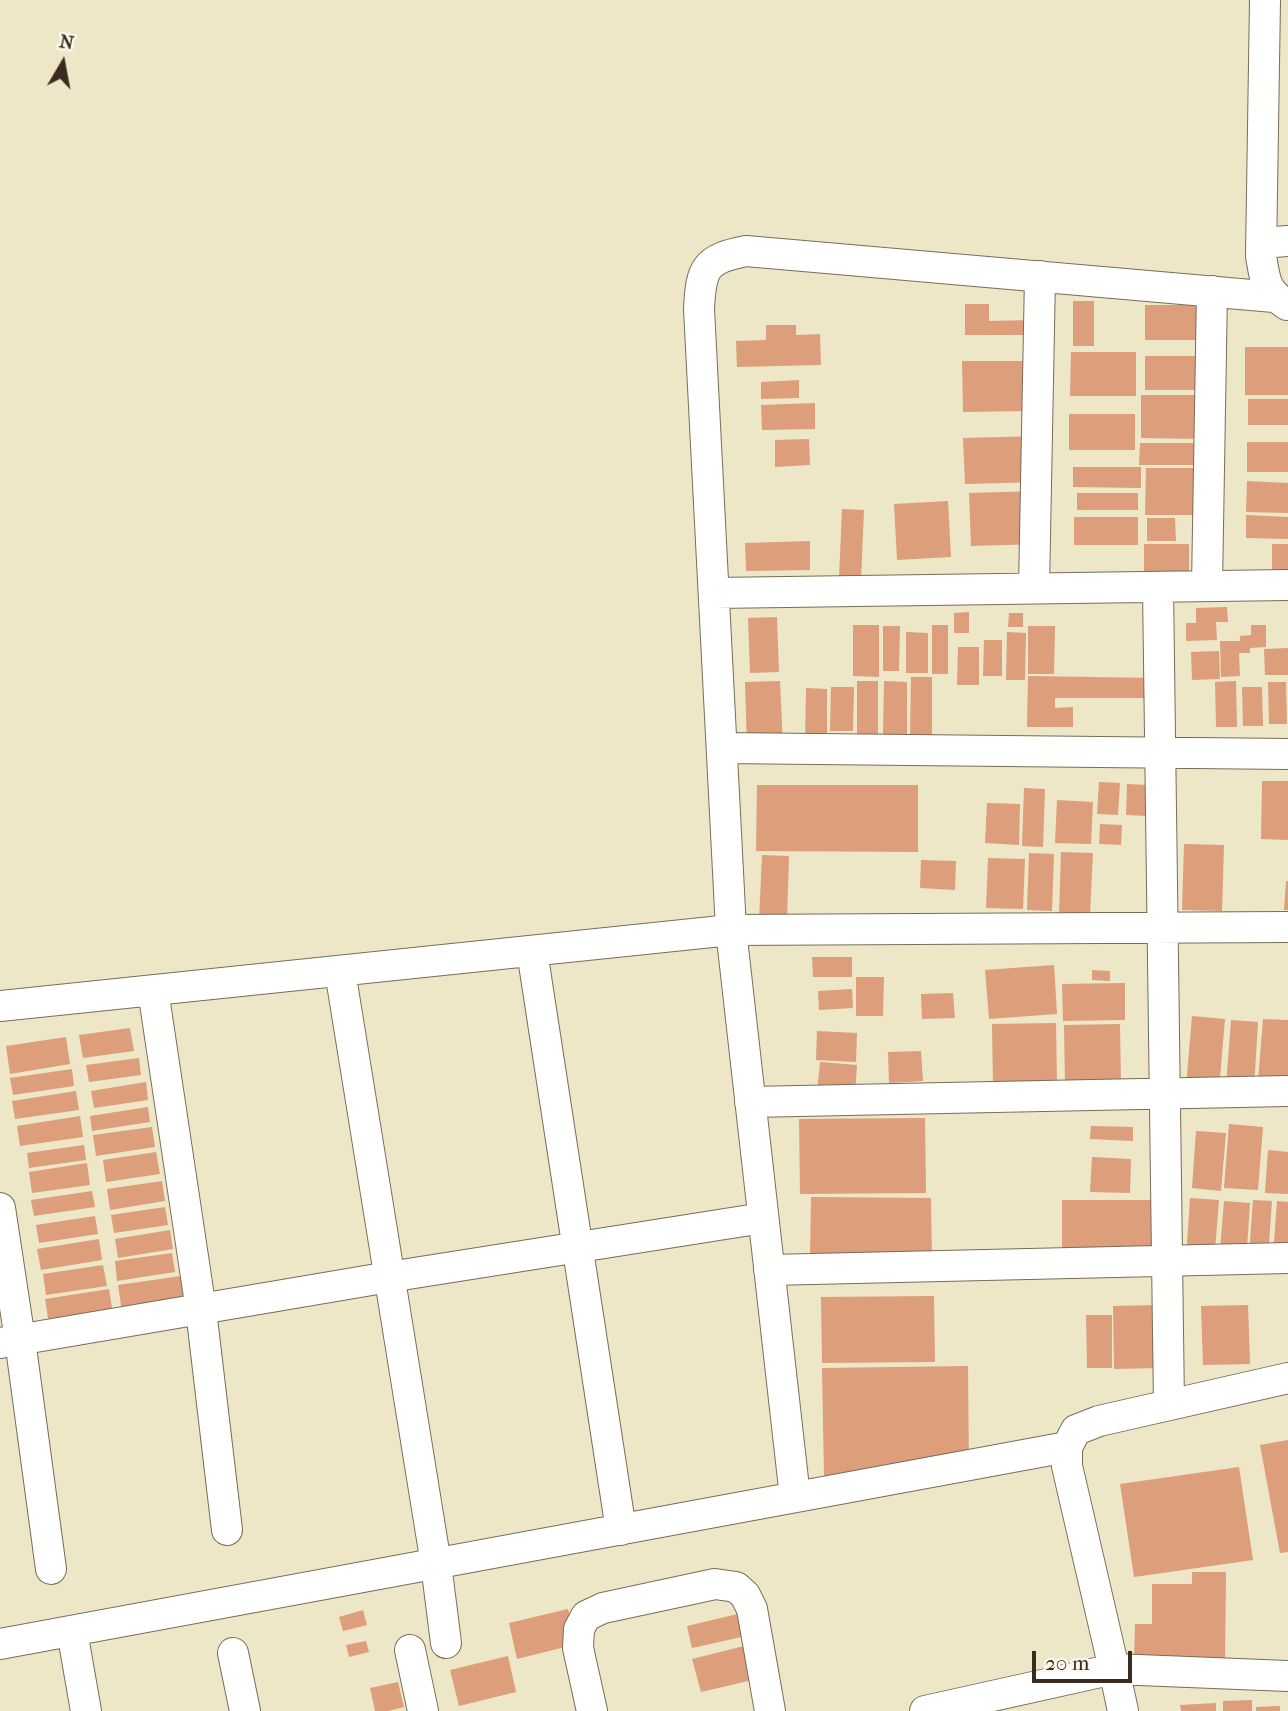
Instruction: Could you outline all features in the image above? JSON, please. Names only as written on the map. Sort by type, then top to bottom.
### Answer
[{"type":"street","points":[[1265,0],[1275,242],[1261,256],[1264,278],[1281,301]]},
{"type":"street","points":[[795,1497],[731,930],[699,309],[700,284],[709,265],[725,255],[746,251],[1212,291],[1281,301]]},
{"type":"street","points":[[1034,588],[1040,276]]},
{"type":"street","points":[[1207,586],[1212,291]]},
{"type":"street","points":[[714,593],[1288,585]]},
{"type":"street","points":[[1158,587],[1169,1405]]},
{"type":"street","points":[[722,748],[1288,754]]},
{"type":"street","points":[[0,1006],[731,930],[1288,927]]},
{"type":"street","points":[[532,951],[621,1530]]},
{"type":"street","points":[[340,971],[436,1564],[446,1643]]},
{"type":"street","points":[[153,990],[201,1310],[227,1530]]},
{"type":"street","points":[[750,1102],[1288,1091]]},
{"type":"street","points":[[0,1208],[10,1342],[51,1569]]},
{"type":"street","points":[[10,1342],[763,1218]]},
{"type":"street","points":[[769,1270],[1288,1258]]},
{"type":"street","points":[[1123,1711],[1067,1466],[1068,1447],[1076,1430],[1099,1421],[1288,1378]]},
{"type":"street","points":[[0,1644],[1068,1447]]},
{"type":"street","points":[[592,1711],[578,1648],[579,1629],[586,1616],[603,1608],[715,1584],[736,1587],[746,1595],[752,1609],[770,1711]]},
{"type":"street","points":[[72,1631],[86,1711]]},
{"type":"street","points":[[411,1650],[423,1711]]},
{"type":"street","points":[[233,1653],[245,1711]]},
{"type":"street","points":[[944,1709],[1114,1669],[1288,1676]]},
{"type":"building","points":[[1073,301],[1094,301],[1094,346],[1073,346]]},
{"type":"building","points":[[965,304],[989,304],[989,321],[1034,320],[1035,335],[965,335]]},
{"type":"building","points":[[1145,305],[1208,305],[1208,340],[1145,340]]},
{"type":"building","points":[[766,325],[796,325],[796,335],[820,334],[821,365],[737,367],[736,341],[766,340]]},
{"type":"building","points":[[1245,347],[1288,347],[1288,395],[1245,395]]},
{"type":"building","points":[[1071,352],[1136,352],[1136,396],[1070,396]]},
{"type":"building","points":[[1145,356],[1196,356],[1195,390],[1145,390]]},
{"type":"building","points":[[962,361],[1029,361],[1029,411],[963,412]]},
{"type":"building","points":[[799,380],[799,398],[761,399],[761,382]]},
{"type":"building","points":[[1141,395],[1203,395],[1203,439],[1141,438]]},
{"type":"building","points":[[1248,399],[1288,399],[1288,425],[1248,425]]},
{"type":"building","points":[[815,403],[815,429],[762,430],[761,405]]},
{"type":"building","points":[[1069,414],[1135,414],[1135,450],[1069,450]]},
{"type":"building","points":[[1039,436],[1041,482],[965,484],[963,438]]},
{"type":"building","points":[[809,439],[810,465],[775,467],[775,440]]},
{"type":"building","points":[[1247,442],[1288,442],[1288,472],[1247,472]]},
{"type":"building","points":[[1140,443],[1204,443],[1204,465],[1139,465]]},
{"type":"building","points":[[1073,467],[1141,467],[1141,488],[1073,487]]},
{"type":"building","points":[[1146,468],[1207,468],[1207,515],[1145,515]]},
{"type":"building","points":[[1247,481],[1288,483],[1288,513],[1246,512]]},
{"type":"building","points":[[1038,491],[1039,544],[971,546],[969,493]]},
{"type":"building","points":[[1077,493],[1138,493],[1138,510],[1077,510]]},
{"type":"building","points":[[948,501],[951,557],[897,560],[894,504]]},
{"type":"building","points":[[842,509],[864,510],[861,580],[839,579]]},
{"type":"building","points":[[1246,515],[1288,517],[1288,539],[1246,538]]},
{"type":"building","points":[[1074,517],[1138,517],[1138,545],[1074,545]]},
{"type":"building","points":[[1147,518],[1175,518],[1176,541],[1147,541]]},
{"type":"building","points":[[810,541],[810,570],[746,571],[745,543]]},
{"type":"building","points":[[1144,544],[1189,544],[1189,576],[1144,576]]},
{"type":"building","points":[[1272,544],[1288,544],[1288,571],[1272,570]]},
{"type":"building","points":[[1227,607],[1228,622],[1216,622],[1217,640],[1186,641],[1186,623],[1196,623],[1196,608]]},
{"type":"building","points":[[969,612],[969,633],[954,633],[954,613]]},
{"type":"building","points":[[1009,613],[1023,613],[1023,627],[1008,627]]},
{"type":"building","points":[[777,617],[779,672],[750,673],[748,618]]},
{"type":"building","points":[[853,625],[879,625],[879,677],[853,676]]},
{"type":"building","points":[[932,625],[948,625],[948,674],[932,674]]},
{"type":"building","points":[[1251,625],[1266,625],[1266,647],[1250,648],[1250,653],[1239,653],[1240,676],[1221,677],[1220,641],[1240,641],[1240,636],[1251,635]]},
{"type":"building","points":[[883,626],[900,626],[899,671],[883,671]]},
{"type":"building","points":[[1028,626],[1055,626],[1054,674],[1028,674]]},
{"type":"building","points":[[906,632],[928,633],[928,673],[906,673]]},
{"type":"building","points":[[1007,632],[1026,633],[1025,680],[1006,680]]},
{"type":"building","points":[[984,640],[1002,640],[1002,676],[983,676]]},
{"type":"building","points":[[958,647],[979,647],[979,685],[957,685]]},
{"type":"building","points":[[1288,648],[1288,675],[1265,675],[1264,649]]},
{"type":"building","points":[[1219,651],[1220,679],[1192,680],[1191,652]]},
{"type":"building","points":[[1028,676],[1157,678],[1157,698],[1055,698],[1055,708],[1073,707],[1073,727],[1027,727]]},
{"type":"building","points":[[911,677],[932,677],[932,739],[910,739]]},
{"type":"building","points":[[780,681],[783,746],[747,747],[745,682]]},
{"type":"building","points":[[857,681],[878,681],[878,746],[857,746]]},
{"type":"building","points":[[884,681],[907,682],[907,735],[883,736]]},
{"type":"building","points":[[1236,681],[1237,727],[1216,727],[1215,682]]},
{"type":"building","points":[[1268,682],[1286,682],[1287,724],[1269,724]]},
{"type":"building","points":[[831,687],[854,687],[853,731],[830,731]]},
{"type":"building","points":[[1242,687],[1262,687],[1263,726],[1243,726]]},
{"type":"building","points":[[806,688],[827,689],[827,744],[805,744]]},
{"type":"building","points":[[1262,781],[1288,781],[1288,840],[1261,839]]},
{"type":"building","points":[[1099,782],[1120,783],[1118,815],[1097,814]]},
{"type":"building","points":[[1127,784],[1148,785],[1147,816],[1126,815]]},
{"type":"building","points":[[757,785],[918,785],[918,852],[756,851]]},
{"type":"building","points":[[1024,788],[1045,789],[1043,847],[1022,846]]},
{"type":"building","points":[[1057,800],[1093,802],[1091,844],[1055,843]]},
{"type":"building","points":[[987,803],[1020,804],[1019,845],[985,843]]},
{"type":"building","points":[[1100,824],[1122,825],[1121,845],[1099,844]]},
{"type":"building","points":[[1184,844],[1224,845],[1222,911],[1182,910]]},
{"type":"building","points":[[1061,852],[1093,853],[1090,914],[1059,913]]},
{"type":"building","points":[[1029,853],[1054,854],[1052,911],[1027,910]]},
{"type":"building","points":[[762,855],[789,856],[787,920],[759,920]]},
{"type":"building","points":[[988,858],[1025,859],[1023,909],[986,908]]},
{"type":"building","points":[[921,860],[956,861],[955,890],[920,888]]},
{"type":"building","points":[[1286,881],[1288,910],[1284,910]]},
{"type":"building","points":[[812,957],[852,957],[852,977],[813,977]]},
{"type":"building","points":[[1054,965],[1057,1014],[989,1019],[985,970]]},
{"type":"building","points":[[1092,970],[1110,971],[1110,981],[1092,980]]},
{"type":"building","points":[[856,977],[884,977],[883,1016],[856,1016]]},
{"type":"building","points":[[1125,983],[1125,1020],[1063,1021],[1062,984]]},
{"type":"building","points":[[852,989],[853,1008],[819,1010],[818,991]]},
{"type":"building","points":[[953,993],[955,1018],[922,1019],[921,994]]},
{"type":"building","points":[[1192,1016],[1225,1019],[1219,1090],[1186,1087]]},
{"type":"building","points":[[1263,1019],[1288,1020],[1288,1084],[1258,1081]]},
{"type":"building","points":[[1231,1020],[1258,1022],[1254,1088],[1226,1086]]},
{"type":"building","points":[[1056,1023],[1057,1084],[993,1085],[992,1024]]},
{"type":"building","points":[[1120,1024],[1121,1084],[1065,1084],[1064,1025]]},
{"type":"building","points":[[130,1028],[134,1051],[83,1058],[79,1035]]},
{"type":"building","points":[[817,1031],[857,1033],[856,1062],[816,1060]]},
{"type":"building","points":[[66,1037],[70,1064],[10,1074],[6,1046]]},
{"type":"building","points":[[921,1051],[923,1081],[889,1083],[888,1052]]},
{"type":"building","points":[[139,1058],[141,1075],[89,1082],[86,1065]]},
{"type":"building","points":[[820,1062],[857,1065],[855,1095],[817,1092]]},
{"type":"building","points":[[72,1069],[74,1086],[13,1095],[10,1078]]},
{"type":"building","points":[[146,1082],[148,1100],[94,1108],[91,1091]]},
{"type":"building","points":[[76,1091],[79,1110],[15,1119],[12,1101]]},
{"type":"building","points":[[148,1107],[150,1122],[92,1131],[90,1116]]},
{"type":"building","points":[[80,1116],[83,1137],[20,1146],[17,1126]]},
{"type":"building","points":[[925,1118],[926,1193],[800,1194],[799,1119]]},
{"type":"building","points":[[1229,1124],[1263,1127],[1258,1190],[1224,1188]]},
{"type":"building","points":[[1091,1126],[1133,1127],[1133,1141],[1090,1139]]},
{"type":"building","points":[[152,1127],[155,1147],[96,1156],[93,1135]]},
{"type":"building","points":[[1196,1131],[1226,1133],[1221,1191],[1192,1188]]},
{"type":"building","points":[[84,1145],[86,1160],[29,1168],[27,1153]]},
{"type":"building","points":[[1268,1150],[1288,1152],[1288,1194],[1265,1193]]},
{"type":"building","points":[[156,1152],[160,1174],[106,1182],[103,1160]]},
{"type":"building","points":[[1092,1157],[1131,1159],[1130,1193],[1090,1192]]},
{"type":"building","points":[[87,1163],[90,1185],[32,1193],[29,1172]]},
{"type":"building","points":[[162,1181],[165,1201],[110,1210],[107,1189]]},
{"type":"building","points":[[92,1191],[95,1207],[34,1216],[31,1200]]},
{"type":"building","points":[[811,1197],[931,1198],[932,1259],[810,1259]]},
{"type":"building","points":[[1190,1198],[1219,1200],[1214,1263],[1186,1260]]},
{"type":"building","points":[[1062,1200],[1161,1200],[1161,1260],[1062,1260]]},
{"type":"building","points":[[1253,1200],[1272,1201],[1268,1257],[1249,1255]]},
{"type":"building","points":[[1224,1201],[1250,1203],[1246,1263],[1219,1261]]},
{"type":"building","points":[[1277,1201],[1288,1202],[1288,1255],[1273,1254]]},
{"type":"building","points":[[165,1207],[168,1225],[114,1233],[111,1215]]},
{"type":"building","points":[[95,1216],[98,1234],[39,1243],[36,1225]]},
{"type":"building","points":[[170,1230],[173,1249],[118,1258],[115,1239]]},
{"type":"building","points":[[99,1239],[102,1260],[41,1270],[37,1249]]},
{"type":"building","points":[[172,1253],[175,1272],[117,1281],[115,1261]]},
{"type":"building","points":[[103,1265],[107,1286],[46,1295],[43,1274]]},
{"type":"building","points":[[181,1276],[185,1302],[122,1312],[118,1285]]},
{"type":"building","points":[[109,1289],[113,1314],[49,1324],[45,1299]]},
{"type":"building","points":[[934,1296],[935,1362],[822,1363],[821,1297]]},
{"type":"building","points":[[1159,1305],[1159,1368],[1114,1369],[1113,1306]]},
{"type":"building","points":[[1248,1305],[1250,1364],[1203,1365],[1201,1306]]},
{"type":"building","points":[[1086,1315],[1112,1315],[1112,1368],[1087,1368]]},
{"type":"building","points":[[968,1366],[969,1475],[824,1477],[822,1368]]},
{"type":"building","points":[[1288,1440],[1288,1552],[1280,1553],[1260,1445]]},
{"type":"building","points":[[1239,1467],[1253,1560],[1134,1577],[1120,1484]]},
{"type":"building","points":[[1192,1572],[1226,1572],[1225,1661],[1134,1661],[1135,1624],[1152,1624],[1152,1584],[1192,1584]]},
{"type":"building","points":[[568,1609],[577,1644],[517,1659],[509,1623]]},
{"type":"building","points":[[363,1610],[367,1625],[343,1631],[339,1617]]},
{"type":"building","points":[[746,1612],[751,1635],[692,1648],[687,1626]]},
{"type":"building","points":[[366,1641],[369,1652],[349,1657],[346,1645]]},
{"type":"building","points":[[752,1644],[761,1678],[701,1692],[692,1659]]},
{"type":"building","points":[[508,1656],[516,1692],[459,1706],[450,1670]]},
{"type":"building","points":[[398,1682],[404,1707],[375,1711],[370,1688]]},
{"type":"building","points":[[1252,1700],[1252,1711],[1223,1711],[1223,1701]]},
{"type":"building","points":[[1216,1703],[1216,1711],[1181,1711],[1180,1705]]},
{"type":"building","points":[[1280,1706],[1280,1711],[1256,1711],[1256,1707]]}]
